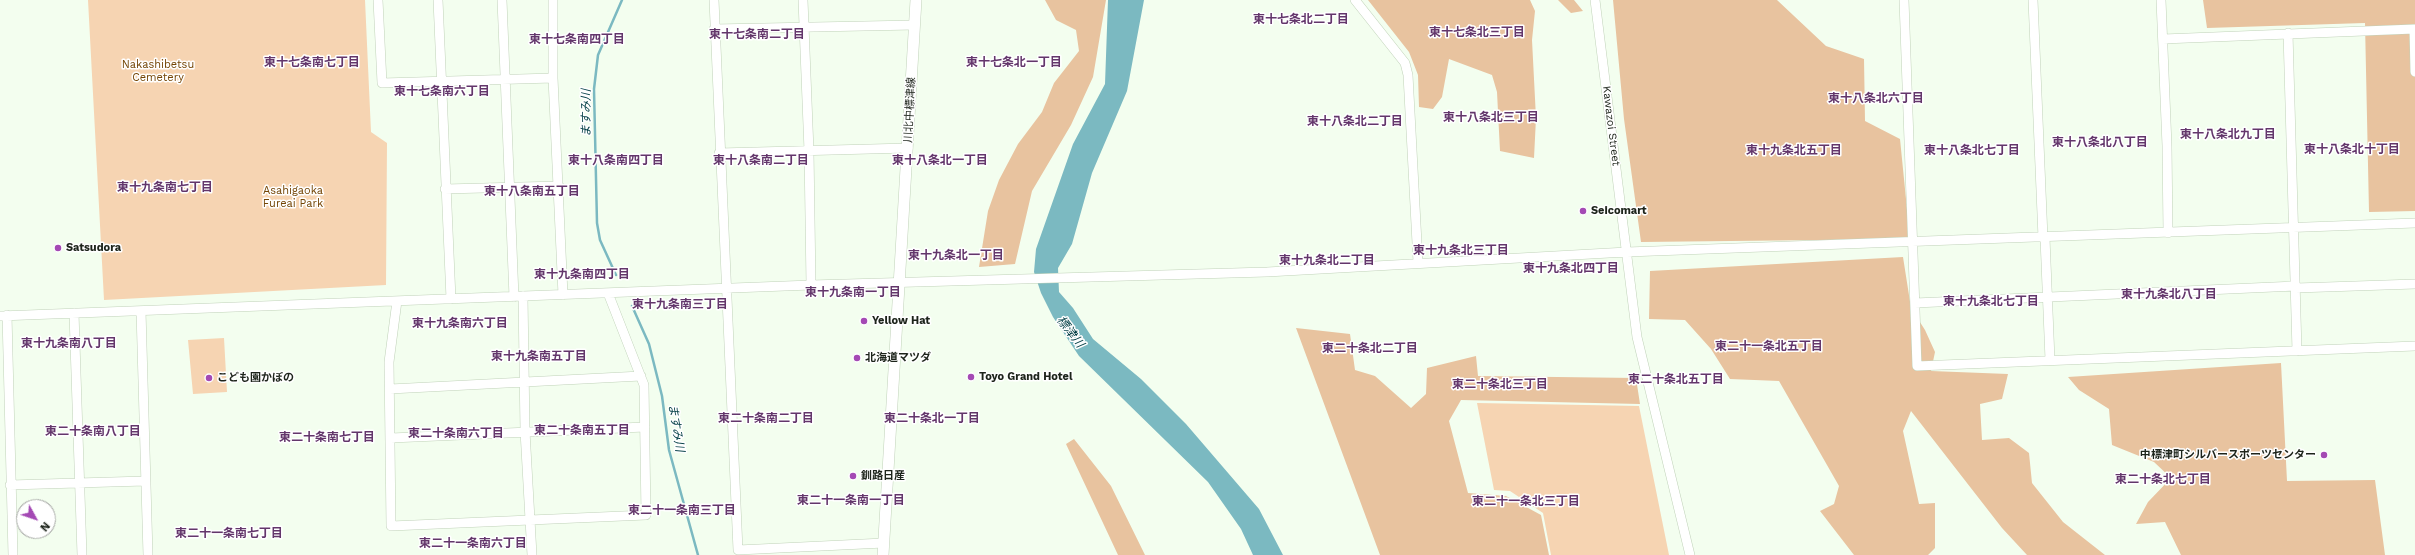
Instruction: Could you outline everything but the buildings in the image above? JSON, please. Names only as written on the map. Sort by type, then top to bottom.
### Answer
[{"type":"main road","name":"川北中標津線","points":[[883,555],[916,0]]},
{"type":"street","points":[[378,0],[382,83],[505,78],[553,78]]},
{"type":"street","points":[[438,0],[445,189],[451,299]]},
{"type":"street","points":[[502,0],[510,188],[519,296],[532,555]]},
{"type":"street","points":[[553,0],[553,78],[563,295]]},
{"type":"street","points":[[714,0],[719,153],[738,550],[884,543]]},
{"type":"street","points":[[803,0],[809,151],[811,285]]},
{"type":"street","points":[[1354,0],[1405,64],[1408,75],[1418,262]]},
{"type":"street","name":"Kawazoi Street","points":[[1595,0],[1637,337],[1690,555]]},
{"type":"street","points":[[1904,0],[1917,366],[2297,352],[2415,346]]},
{"type":"street","points":[[2033,0],[2050,360]]},
{"type":"street","points":[[2162,0],[2168,233]]},
{"type":"street","points":[[714,29],[914,24]]},
{"type":"street","points":[[2163,39],[2414,29],[2415,72]]},
{"type":"street","points":[[2288,33],[2297,352]]},
{"type":"street","points":[[719,153],[908,148]]},
{"type":"street","points":[[445,189],[558,186]]},
{"type":"street","points":[[13,555],[4,316],[811,285],[1267,272],[1418,262],[1627,252],[1913,243],[2415,223]]},
{"type":"street","points":[[1914,303],[2296,287],[2415,284]]},
{"type":"street","points":[[397,301],[389,362],[391,526],[646,515],[645,427],[641,376],[608,293]]},
{"type":"street","points":[[141,310],[148,555]]},
{"type":"street","points":[[74,313],[82,555]]},
{"type":"street","points":[[390,389],[641,376]]},
{"type":"street","points":[[391,438],[645,427]]},
{"type":"street","points":[[10,485],[145,481]]},
{"type":"green space","points":[[88,0],[365,0],[371,132],[387,143],[386,285],[104,300]]},
{"type":"green space","points":[[224,338],[227,392],[193,394],[188,340]]},
{"type":"green space","points":[[1477,403],[1639,406],[1669,555],[1551,555],[1543,513],[1510,491],[1494,490]]},
{"type":"shaded area","points":[[1045,0],[1106,0],[1093,77],[1071,125],[1032,191],[1015,264],[979,267],[988,211],[999,180],[1018,144],[1042,112],[1054,83],[1079,51],[1076,30],[1056,20]]},
{"type":"shaded area","points":[[1368,0],[1530,0],[1535,11],[1532,40],[1536,118],[1534,158],[1500,151],[1497,92],[1492,75],[1449,59],[1442,97],[1433,109],[1419,107],[1418,75],[1409,52]]},
{"type":"shaded area","points":[[1558,0],[1574,0],[1583,11],[1571,13]]},
{"type":"shaded area","points":[[1613,0],[1777,0],[1826,46],[1864,59],[1865,121],[1900,139],[1910,239],[1641,242],[1624,119]]},
{"type":"shaded area","points":[[2203,0],[2415,0],[2415,211],[2369,212],[2365,23],[2207,28]]},
{"type":"shaded area","points":[[1903,257],[1911,308],[1925,330],[1935,352],[1931,371],[2008,374],[2002,399],[1980,404],[1982,440],[2009,438],[2029,453],[2032,483],[2063,522],[2105,555],[2027,555],[2002,528],[1911,411],[1903,431],[1919,504],[1935,503],[1935,548],[1928,555],[1854,555],[1820,511],[1834,504],[1839,486],[1779,381],[1730,379],[1711,349],[1685,320],[1649,319],[1650,271]]},
{"type":"shaded area","points":[[1296,328],[1350,334],[1355,370],[1375,376],[1411,408],[1426,394],[1427,368],[1476,356],[1478,376],[1636,378],[1640,404],[1461,400],[1449,421],[1468,493],[1506,496],[1541,515],[1549,555],[1380,555]]},
{"type":"shaded area","points":[[2281,363],[2287,481],[2375,480],[2385,555],[2181,555],[2165,522],[2136,524],[2148,502],[2171,478],[2154,462],[2112,445],[2109,409],[2079,390],[2068,377]]},
{"type":"shaded area","points":[[1074,439],[1111,486],[1145,555],[1118,555],[1066,444]]},
{"type":"water","name":"標津川","points":[[1108,0],[1144,0],[1127,91],[1092,173],[1072,244],[1058,268],[1059,292],[1073,308],[1093,339],[1141,379],[1186,424],[1259,509],[1283,555],[1253,555],[1241,529],[1208,482],[1079,356],[1053,317],[1041,293],[1034,272],[1036,249],[1073,144],[1105,84]]},
{"type":"waterway","name":"ますみ川","points":[[616,275],[600,240],[597,223],[594,89],[598,55],[622,0]]},
{"type":"waterway","name":"ますみ川","points":[[632,306],[649,344],[662,396],[669,450],[698,555]]},
{"type":"place","name":"Seicomart","points":[[1583,211]]},
{"type":"place","name":"Satsudora","points":[[58,248]]},
{"type":"place","name":"Yellow Hat","points":[[864,321]]},
{"type":"place","name":"北海道マツダ","points":[[857,358]]},
{"type":"place","name":"Toyo Grand Hotel","points":[[971,377]]},
{"type":"place","name":"こども園かぽの","points":[[209,378]]},
{"type":"place","name":"中標津町シルバースポーツセンター","points":[[2324,455]]},
{"type":"place","name":"釧路日産","points":[[853,476]]},
{"type":"district","name":"東十七条北二丁目","points":[[1301,19]]},
{"type":"district","name":"東十七条北三丁目","points":[[1477,32]]},
{"type":"district","name":"東十七条南二丁目","points":[[757,34]]},
{"type":"district","name":"東十七条南四丁目","points":[[577,39]]},
{"type":"district","name":"東十七条南七丁目","points":[[312,62]]},
{"type":"district","name":"東十七条北一丁目","points":[[1014,62]]},
{"type":"district","name":"東十七条南六丁目","points":[[442,91]]},
{"type":"district","name":"東十八条北六丁目","points":[[1876,98]]},
{"type":"district","name":"東十八条北三丁目","points":[[1491,117]]},
{"type":"district","name":"東十八条北二丁目","points":[[1355,121]]},
{"type":"district","name":"東十八条北九丁目","points":[[2228,134]]},
{"type":"district","name":"東十八条北八丁目","points":[[2100,142]]},
{"type":"district","name":"東十八条北十丁目","points":[[2352,149]]},
{"type":"district","name":"東十九条北五丁目","points":[[1794,150]]},
{"type":"district","name":"東十八条北七丁目","points":[[1972,150]]},
{"type":"district","name":"東十八条南四丁目","points":[[616,160]]},
{"type":"district","name":"東十八条南二丁目","points":[[761,160]]},
{"type":"district","name":"東十八条北一丁目","points":[[940,160]]},
{"type":"district","name":"東十九条南七丁目","points":[[165,187]]},
{"type":"district","name":"東十八条南五丁目","points":[[532,191]]},
{"type":"district","name":"東十九条北三丁目","points":[[1461,250]]},
{"type":"district","name":"東十九条北一丁目","points":[[956,255]]},
{"type":"district","name":"東十九条北二丁目","points":[[1327,260]]},
{"type":"district","name":"東十九条北四丁目","points":[[1571,268]]},
{"type":"district","name":"東十九条南四丁目","points":[[582,274]]},
{"type":"district","name":"東十九条南一丁目","points":[[853,292]]},
{"type":"district","name":"東十九条北八丁目","points":[[2169,294]]},
{"type":"district","name":"東十九条北七丁目","points":[[1991,301]]},
{"type":"district","name":"東十九条南三丁目","points":[[680,304]]},
{"type":"district","name":"東十九条南六丁目","points":[[460,323]]},
{"type":"district","name":"東十九条南八丁目","points":[[69,343]]},
{"type":"district","name":"東二十一条北五丁目","points":[[1769,346]]},
{"type":"district","name":"東二十条北二丁目","points":[[1370,348]]},
{"type":"district","name":"東十九条南五丁目","points":[[539,356]]},
{"type":"district","name":"東二十条北五丁目","points":[[1676,379]]},
{"type":"district","name":"東二十条北三丁目","points":[[1500,384]]},
{"type":"district","name":"東二十条南二丁目","points":[[766,418]]},
{"type":"district","name":"東二十条北一丁目","points":[[932,418]]},
{"type":"district","name":"東二十条南五丁目","points":[[582,430]]},
{"type":"district","name":"東二十条南八丁目","points":[[93,431]]},
{"type":"district","name":"東二十条南六丁目","points":[[456,433]]},
{"type":"district","name":"東二十条南七丁目","points":[[327,437]]},
{"type":"district","name":"東二十条北七丁目","points":[[2163,479]]},
{"type":"district","name":"東二十一条南一丁目","points":[[851,500]]},
{"type":"district","name":"東二十一条北三丁目","points":[[1526,501]]},
{"type":"district","name":"東二十一条南三丁目","points":[[682,510]]},
{"type":"district","name":"東二十一条南七丁目","points":[[229,533]]},
{"type":"district","name":"東二十一条南六丁目","points":[[473,543]]},
{"type":"park label","name":"Nakashibetsu Cemetery","points":[[158,71]]},
{"type":"park label","name":"Asahigaoka Fureai Park","points":[[293,197]]}]
